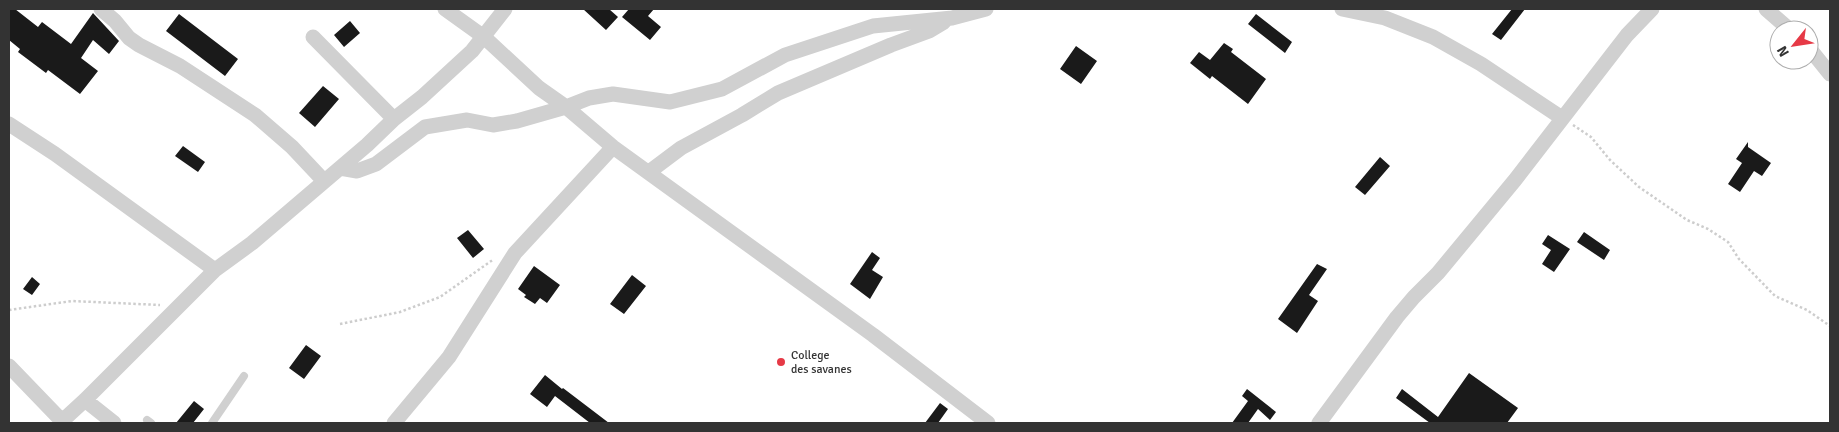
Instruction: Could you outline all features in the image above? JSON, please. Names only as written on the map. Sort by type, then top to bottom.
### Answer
[{"type":"street","points":[[101,9],[139,45],[180,66],[255,115],[292,148],[324,181]]},
{"type":"street","points":[[445,9],[484,37],[533,83],[566,107],[613,147],[872,335],[988,423]]},
{"type":"street","points":[[9,366],[61,422],[215,270],[252,243],[394,119],[422,97],[472,51],[505,9]]},
{"type":"street","points":[[340,168],[357,171],[376,164],[425,127],[467,120],[493,125],[517,121],[566,107],[589,98],[612,94],[670,102],[722,88],[784,55],[873,26],[952,18],[986,9]]},
{"type":"street","points":[[1342,9],[1385,18],[1433,37],[1481,64],[1562,118]]},
{"type":"street","points":[[1319,423],[1414,297],[1438,273],[1515,180],[1627,35],[1652,9]]},
{"type":"street","points":[[1766,9],[1779,20]]},
{"type":"street","points":[[649,172],[681,148],[778,93],[929,31],[952,18]]},
{"type":"street","points":[[313,37],[394,119]]},
{"type":"street","points":[[1819,60],[1830,74]]},
{"type":"street","points":[[9,124],[55,154],[215,270]]},
{"type":"street","points":[[394,423],[449,357],[515,253],[613,147]]},
{"type":"street","points":[[85,400],[114,423]]},
{"type":"lane","points":[[212,423],[244,376]]},
{"type":"path","points":[[1562,118],[1591,137],[1610,160],[1639,187],[1687,220],[1708,229],[1728,242],[1738,259],[1775,296],[1807,310],[1830,326]]},
{"type":"path","points":[[340,324],[400,312],[440,297],[494,259],[515,253]]},
{"type":"path","points":[[9,310],[72,301],[143,303],[176,307]]},
{"type":"building","points":[[9,9],[15,9],[38,27],[42,22],[71,44],[93,13],[119,41],[109,54],[93,40],[81,58],[98,71],[80,94],[48,70],[46,73],[18,52],[20,49],[9,40]]},
{"type":"building","points":[[583,9],[609,9],[618,17],[606,30]]},
{"type":"building","points":[[629,9],[654,9],[648,16],[661,27],[650,40],[622,17]]},
{"type":"building","points":[[1512,9],[1525,9],[1501,40],[1492,34]]},
{"type":"building","points":[[179,14],[238,59],[225,76],[166,31]]},
{"type":"building","points":[[1256,14],[1292,42],[1285,53],[1248,24]]},
{"type":"building","points":[[350,21],[360,33],[344,47],[334,35]]},
{"type":"building","points":[[1224,43],[1233,49],[1231,52],[1266,79],[1248,104],[1212,76],[1210,79],[1190,63],[1199,52],[1210,60]]},
{"type":"building","points":[[1076,46],[1097,61],[1081,84],[1060,69]]},
{"type":"building","points":[[323,86],[339,99],[315,127],[299,113]]},
{"type":"building","points":[[1748,142],[1748,147],[1771,163],[1762,176],[1754,171],[1740,192],[1728,184],[1742,163],[1736,159]]},
{"type":"building","points":[[183,146],[205,162],[198,172],[175,156]]},
{"type":"building","points":[[1380,157],[1390,166],[1365,195],[1355,187]]},
{"type":"building","points":[[468,230],[484,249],[473,258],[457,238]]},
{"type":"building","points":[[1584,232],[1610,250],[1604,260],[1577,242]]},
{"type":"building","points":[[1548,235],[1570,249],[1554,272],[1542,264],[1551,250],[1542,244]]},
{"type":"building","points":[[872,252],[880,258],[872,270],[883,277],[870,299],[850,284]]},
{"type":"building","points":[[1317,264],[1327,269],[1309,295],[1318,301],[1297,333],[1278,319]]},
{"type":"building","points":[[534,266],[560,285],[547,303],[540,298],[535,304],[524,297],[526,295],[518,289]]},
{"type":"building","points":[[632,275],[646,286],[624,314],[610,304]]},
{"type":"building","points":[[32,277],[40,284],[32,295],[23,289]]},
{"type":"building","points":[[306,345],[321,356],[304,379],[289,368]]},
{"type":"building","points":[[1469,373],[1518,408],[1507,423],[1430,423],[1396,398],[1402,389],[1438,417]]},
{"type":"building","points":[[545,375],[609,423],[590,423],[555,396],[547,407],[530,394]]},
{"type":"building","points":[[1247,389],[1276,412],[1270,420],[1258,409],[1248,423],[1232,423],[1248,401],[1242,396]]},
{"type":"building","points":[[194,401],[204,409],[193,423],[176,423]]},
{"type":"building","points":[[940,403],[948,409],[938,423],[925,423]]},
{"type":"place","name":"College des savanes","points":[[781,362]]}]
